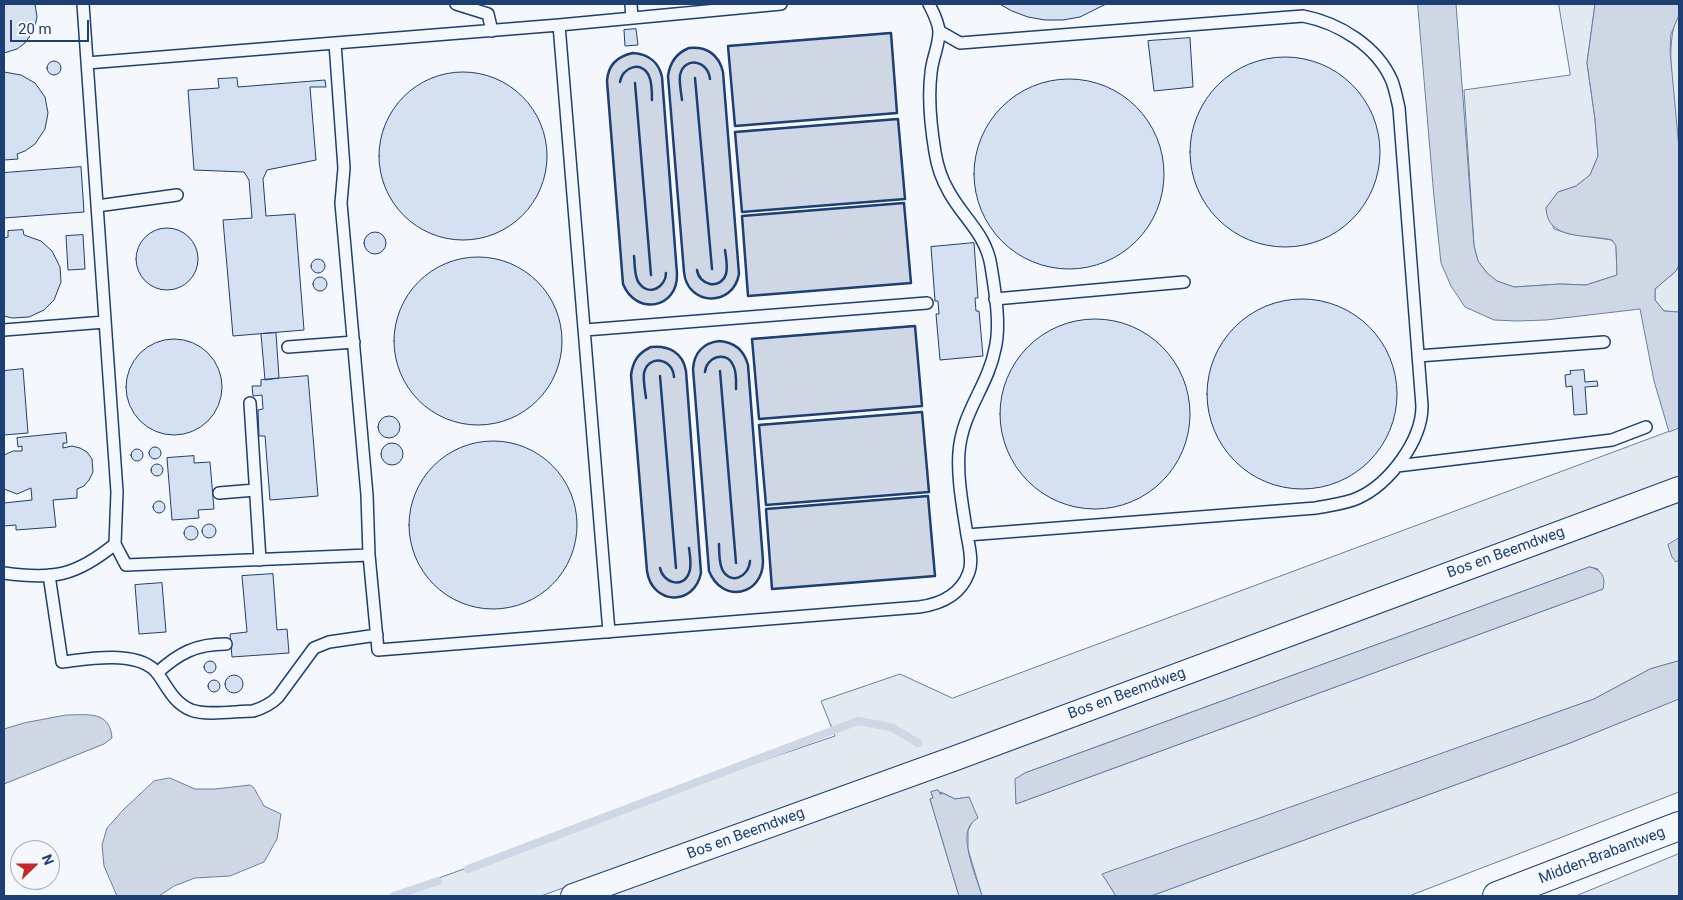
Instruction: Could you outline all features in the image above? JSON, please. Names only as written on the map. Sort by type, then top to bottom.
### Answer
[{"type":"highway","name":"Midden-Brabantweg","points":[[1497,896],[1679,826]]},
{"type":"street","name":"Bos en Beemdweg","points":[[573,896],[962,755],[1679,489]]},
{"type":"lane","points":[[83,4],[117,492],[115,544],[126,565],[369,556]]},
{"type":"lane","points":[[456,4],[488,14],[492,30]]},
{"type":"lane","points":[[631,4],[632,18]]},
{"type":"lane","points":[[87,63],[559,25],[781,4]]},
{"type":"lane","points":[[335,43],[344,168],[342,202],[378,650],[934,605],[955,593],[969,571],[970,557],[959,474],[959,452],[964,422],[990,366],[998,331],[991,265],[986,246],[948,191],[940,172],[935,152],[930,95],[931,73],[939,31],[929,4]]},
{"type":"lane","points":[[939,31],[960,43],[1303,16],[1322,20],[1349,34],[1378,57],[1392,80],[1399,108],[1422,414],[1414,438],[1397,466],[1384,480],[1358,498],[1322,506],[967,535]]},
{"type":"lane","points":[[559,25],[610,632]]},
{"type":"lane","points":[[97,206],[177,195]]},
{"type":"lane","points":[[995,300],[1184,282]]},
{"type":"lane","points":[[585,330],[927,303]]},
{"type":"lane","points":[[4,330],[105,322]]},
{"type":"lane","points":[[288,347],[354,342]]},
{"type":"lane","points":[[1418,356],[1604,342]]},
{"type":"lane","points":[[250,402],[260,560]]},
{"type":"lane","points":[[1397,466],[1612,440],[1646,426]]},
{"type":"lane","points":[[219,493],[255,490]]},
{"type":"lane","points":[[4,573],[28,576],[71,572],[86,566],[115,544]]},
{"type":"lane","points":[[49,575],[62,662],[103,657],[130,659],[141,662],[150,666],[176,700],[191,710],[199,712],[253,711],[268,706],[278,697],[314,648],[329,642],[377,635]]},
{"type":"lane","points":[[157,674],[179,655],[198,647],[226,644]]},
{"type":"shaded area","points":[[1418,4],[1456,4],[1474,246],[1478,261],[1487,273],[1497,281],[1514,287],[1560,284],[1586,285],[1617,275],[1616,246],[1612,240],[1561,231],[1553,226],[1548,219],[1546,208],[1558,192],[1576,186],[1590,175],[1598,156],[1587,63],[1595,4],[1679,4],[1679,15],[1671,34],[1670,51],[1679,148],[1679,265],[1676,271],[1655,289],[1655,300],[1664,311],[1679,312],[1679,428],[1669,432],[1654,381],[1640,309],[1546,320],[1494,320],[1465,307],[1451,286],[1441,263]]},
{"type":"shaded area","points":[[1559,4],[1595,4],[1587,63],[1598,156],[1590,175],[1576,186],[1558,192],[1546,208],[1554,229],[1569,234],[1612,240],[1616,245],[1617,275],[1586,285],[1560,284],[1514,287],[1497,281],[1487,273],[1478,261],[1474,246],[1464,90],[1570,75]]},
{"type":"shaded area","points":[[1679,15],[1679,148],[1673,99],[1671,41],[1674,26]]},
{"type":"shaded area","points":[[891,33],[897,113],[735,126],[728,46]]},
{"type":"shaded area","points":[[689,48],[707,50],[719,61],[723,72],[739,274],[735,285],[728,293],[720,297],[701,297],[687,283],[684,272],[668,76],[674,59]]},
{"type":"shaded area","points":[[633,53],[644,55],[652,60],[661,72],[662,77],[677,274],[676,286],[671,295],[664,301],[655,304],[637,301],[629,294],[623,284],[607,81],[609,70],[615,62],[623,56]]},
{"type":"shaded area","points":[[898,119],[905,199],[742,212],[735,132]]},
{"type":"shaded area","points":[[904,203],[911,283],[748,296],[742,216]]},
{"type":"shaded area","points":[[1679,265],[1679,312],[1664,311],[1655,300],[1655,289],[1676,271]]},
{"type":"shaded area","points":[[915,326],[922,406],[759,419],[752,339]]},
{"type":"shaded area","points":[[719,341],[729,343],[738,348],[744,355],[748,365],[763,561],[761,573],[756,582],[741,592],[732,592],[723,588],[715,581],[709,571],[693,369],[695,358],[700,350],[708,344]]},
{"type":"shaded area","points":[[651,347],[664,347],[674,352],[682,359],[686,371],[701,573],[697,584],[690,592],[673,598],[664,596],[657,590],[650,582],[647,571],[631,375],[637,358]]},
{"type":"shaded area","points":[[922,412],[929,492],[766,505],[759,425]]},
{"type":"shaded area","points":[[1679,428],[1679,480],[954,750],[920,758],[541,896],[388,896],[835,736],[821,701],[900,674],[952,698]]},
{"type":"shaded area","points":[[928,496],[935,576],[772,589],[766,509]]},
{"type":"shaded area","points":[[1679,496],[1679,538],[1677,539],[1676,561],[1679,560],[1679,661],[1650,669],[1594,699],[1103,875],[1116,896],[982,896],[968,849],[968,830],[972,823],[969,797],[955,799],[941,792],[941,796],[938,790],[931,792],[933,798],[930,799],[959,896],[584,896]],"holes":[[[1590,567],[1598,569],[1603,589],[1016,804],[1016,779],[1025,773]]]},
{"type":"shaded area","points":[[1679,538],[1679,560],[1676,562],[1668,545]]},
{"type":"shaded area","points":[[1590,567],[1598,570],[1602,575],[1604,581],[1603,589],[1016,804],[1015,779],[1025,773]]},
{"type":"shaded area","points":[[1679,661],[1679,699],[1570,743],[1151,896],[1116,896],[1102,874],[1594,699],[1650,669]]},
{"type":"shaded area","points":[[1679,699],[1679,792],[1409,896],[1151,896],[1570,743]]},
{"type":"shaded area","points":[[66,715],[89,715],[102,718],[110,729],[112,738],[104,744],[4,784],[4,729]]},
{"type":"shaded area","points":[[170,778],[195,789],[250,785],[254,788],[264,806],[281,814],[277,839],[264,862],[230,876],[195,878],[174,886],[159,896],[117,896],[104,866],[102,845],[107,828],[154,781]]},
{"type":"shaded area","points":[[938,790],[941,795],[940,792],[955,799],[969,797],[978,818],[968,830],[967,845],[982,896],[959,896],[930,799],[933,798],[931,792]]},
{"type":"shaded area","points":[[1679,854],[1679,896],[1576,896]]},
{"type":"building","points":[[4,4],[35,4],[37,17],[34,30],[25,43],[17,49],[4,53]]},
{"type":"building","points":[[1000,4],[1106,4],[1080,17],[1063,20],[1045,20],[1028,17]]},
{"type":"building","points":[[636,29],[638,45],[625,46],[624,30]]},
{"type":"building","points":[[1190,38],[1193,87],[1154,91],[1148,41]]},
{"type":"building","points":[[1276,57],[1294,57],[1313,61],[1330,68],[1345,78],[1359,92],[1369,107],[1376,124],[1380,152],[1376,180],[1369,197],[1359,212],[1345,226],[1330,236],[1313,243],[1294,247],[1276,247],[1257,243],[1240,236],[1225,226],[1211,212],[1201,197],[1194,180],[1190,161],[1190,143],[1194,124],[1201,107],[1211,92],[1225,78],[1240,68],[1257,61]]},
{"type":"building","points":[[51,61],[57,61],[61,68],[57,75],[51,75],[47,71],[47,65]]},
{"type":"building","points":[[4,72],[21,75],[35,83],[45,97],[48,113],[45,129],[35,144],[17,154],[18,159],[4,160]]},
{"type":"building","points":[[455,72],[471,72],[503,82],[528,103],[541,124],[547,156],[541,188],[533,203],[516,221],[495,234],[471,240],[455,240],[431,234],[416,226],[393,203],[385,188],[379,164],[379,148],[385,124],[393,109],[416,86],[431,78]]},
{"type":"building","points":[[237,78],[238,87],[325,80],[326,87],[310,87],[316,160],[267,170],[263,179],[266,216],[295,214],[304,330],[233,336],[223,220],[252,218],[249,180],[244,172],[194,170],[188,90],[219,88],[218,79]]},
{"type":"building","points":[[1060,79],[1078,79],[1097,83],[1114,90],[1129,100],[1143,114],[1153,129],[1160,146],[1164,174],[1160,202],[1153,219],[1143,234],[1129,248],[1114,258],[1097,265],[1078,269],[1060,269],[1041,265],[1024,258],[1009,248],[995,234],[985,219],[978,202],[974,183],[974,165],[978,146],[985,129],[995,114],[1009,100],[1024,90],[1041,83]]},
{"type":"building","points":[[81,167],[84,212],[4,218],[4,173]]},
{"type":"building","points":[[161,228],[173,228],[189,237],[196,247],[198,259],[196,271],[189,281],[173,290],[161,290],[150,285],[141,276],[136,265],[136,253],[141,242],[150,233]]},
{"type":"building","points":[[23,230],[24,235],[41,241],[52,251],[60,267],[61,282],[54,300],[44,310],[29,317],[12,318],[4,316],[4,238],[8,237],[8,231]]},
{"type":"building","points":[[375,232],[385,239],[386,243],[379,253],[375,254],[365,247],[364,243],[371,233]]},
{"type":"building","points":[[83,235],[85,269],[68,270],[66,236]]},
{"type":"building","points":[[974,243],[978,298],[975,298],[976,311],[979,311],[983,356],[940,360],[936,314],[939,314],[938,301],[935,301],[931,247]]},
{"type":"building","points":[[470,257],[486,257],[518,267],[543,288],[556,309],[562,341],[556,373],[548,388],[531,406],[510,419],[486,425],[470,425],[446,419],[431,411],[408,388],[400,373],[394,349],[394,333],[400,309],[408,294],[431,271],[446,263]]},
{"type":"building","points":[[315,259],[321,259],[325,266],[321,273],[315,273],[311,269],[311,263]]},
{"type":"building","points":[[317,277],[323,277],[327,284],[323,291],[317,291],[313,287],[313,281]]},
{"type":"building","points":[[1293,299],[1311,299],[1330,303],[1347,310],[1362,320],[1376,334],[1386,349],[1393,366],[1397,394],[1393,422],[1386,439],[1376,454],[1362,468],[1347,478],[1330,485],[1311,489],[1293,489],[1274,485],[1257,478],[1242,468],[1228,454],[1218,439],[1211,422],[1207,403],[1207,385],[1211,366],[1218,349],[1228,334],[1242,320],[1257,310],[1274,303]]},
{"type":"building","points":[[1086,319],[1104,319],[1123,323],[1140,330],[1155,340],[1169,354],[1179,369],[1186,386],[1190,414],[1186,442],[1179,459],[1169,474],[1155,488],[1140,498],[1123,505],[1104,509],[1086,509],[1067,505],[1050,498],[1035,488],[1021,474],[1011,459],[1004,442],[1000,423],[1000,405],[1004,386],[1011,369],[1021,354],[1035,340],[1050,330],[1067,323]]},
{"type":"building","points":[[276,333],[279,378],[265,380],[261,334]]},
{"type":"building","points":[[165,339],[183,339],[201,347],[214,360],[222,378],[219,406],[201,427],[183,435],[165,435],[147,427],[134,414],[126,396],[126,378],[134,360],[147,347]]},
{"type":"building","points":[[23,369],[28,433],[4,435],[4,371]]},
{"type":"building","points":[[1584,370],[1585,382],[1597,381],[1598,386],[1585,387],[1587,414],[1574,415],[1572,386],[1566,387],[1565,375],[1571,374],[1570,371]]},
{"type":"building","points":[[308,376],[318,496],[270,500],[265,436],[259,436],[258,410],[263,409],[262,395],[253,396],[252,386],[261,386],[261,380]]},
{"type":"building","points":[[389,416],[399,423],[400,427],[393,437],[389,438],[379,431],[378,427],[385,417]]},
{"type":"building","points":[[66,433],[67,443],[63,443],[63,448],[72,446],[80,448],[87,452],[92,459],[93,472],[84,486],[77,489],[77,498],[53,500],[56,527],[16,530],[16,525],[4,526],[4,503],[32,500],[31,488],[17,494],[4,489],[4,455],[13,451],[22,451],[22,446],[18,447],[17,438]]},
{"type":"building","points":[[501,441],[525,447],[553,465],[571,493],[576,509],[576,541],[571,557],[553,585],[540,595],[517,606],[485,609],[461,603],[433,585],[423,572],[412,549],[409,517],[415,493],[433,465],[446,455],[469,444]]},
{"type":"building","points":[[392,443],[402,450],[403,454],[396,464],[392,465],[382,458],[381,454],[388,444]]},
{"type":"building","points":[[155,447],[161,453],[155,459],[149,453]]},
{"type":"building","points":[[137,449],[143,455],[137,461],[131,455]]},
{"type":"building","points":[[194,456],[194,463],[210,462],[214,509],[198,510],[199,518],[172,520],[167,458]]},
{"type":"building","points":[[157,464],[163,470],[157,476],[151,470]]},
{"type":"building","points":[[159,501],[165,507],[159,513],[153,507]]},
{"type":"building","points":[[206,524],[212,524],[216,531],[212,538],[206,538],[202,534],[202,528]]},
{"type":"building","points":[[188,526],[194,526],[198,533],[194,540],[188,540],[184,536],[184,530]]},
{"type":"building","points":[[273,574],[277,630],[287,629],[289,653],[232,657],[230,634],[247,632],[242,576]]},
{"type":"building","points":[[162,583],[166,632],[139,634],[135,585]]},
{"type":"building","points":[[210,661],[216,667],[210,673],[204,667]]},
{"type":"building","points":[[234,675],[240,678],[243,684],[240,690],[234,693],[228,690],[225,684],[228,678]]},
{"type":"building","points":[[212,680],[216,680],[220,686],[216,692],[212,692],[208,688],[208,684]]},
{"type":"waterway","points":[[468,869],[858,721],[891,727],[918,743]]},
{"type":"waterway","points":[[394,896],[438,881]]},
{"type":"wall","points":[[891,33],[897,113],[735,126],[728,46],[891,33]]},
{"type":"wall","points":[[689,48],[707,50],[719,61],[723,72],[739,274],[735,285],[728,293],[720,297],[701,297],[687,283],[684,272],[668,76],[674,59],[689,48]]},
{"type":"wall","points":[[633,53],[644,55],[652,60],[661,72],[662,77],[677,274],[676,286],[671,295],[664,301],[655,304],[637,301],[629,294],[623,284],[607,81],[609,70],[615,62],[623,56],[633,53]]},
{"type":"wall","points":[[682,100],[680,75],[686,65],[691,63],[701,64],[710,79]]},
{"type":"wall","points":[[620,82],[624,72],[628,69],[633,67],[642,68],[650,78],[652,100]]},
{"type":"wall","points":[[695,78],[712,269]]},
{"type":"wall","points":[[635,83],[651,275]]},
{"type":"wall","points":[[898,119],[905,199],[742,212],[735,132],[898,119]]},
{"type":"wall","points":[[904,203],[911,283],[748,296],[742,216],[904,203]]},
{"type":"wall","points":[[697,270],[705,282],[710,284],[719,283],[727,271],[725,250]]},
{"type":"wall","points":[[634,256],[636,277],[643,287],[652,290],[660,286],[666,273]]},
{"type":"wall","points":[[915,326],[922,406],[759,419],[752,339],[915,326]]},
{"type":"wall","points":[[719,341],[729,343],[738,348],[744,355],[748,365],[763,561],[761,573],[756,582],[741,592],[732,592],[723,588],[715,581],[709,571],[693,369],[695,358],[700,350],[708,344],[719,341]]},
{"type":"wall","points":[[651,347],[664,347],[674,352],[682,359],[686,371],[701,573],[697,584],[690,592],[673,598],[664,596],[657,590],[650,582],[647,571],[631,375],[637,358],[651,347]]},
{"type":"wall","points":[[705,372],[712,359],[721,357],[730,360],[736,377],[736,389]]},
{"type":"wall","points":[[646,398],[644,373],[650,363],[655,361],[665,362],[673,371],[674,377]]},
{"type":"wall","points":[[720,371],[736,563]]},
{"type":"wall","points":[[660,376],[676,568]]},
{"type":"wall","points":[[922,412],[929,492],[766,505],[759,425],[922,412]]},
{"type":"wall","points":[[928,496],[935,576],[772,589],[766,509],[928,496]]},
{"type":"wall","points":[[719,544],[721,566],[725,574],[730,577],[734,578],[743,575],[749,567],[750,561]]},
{"type":"wall","points":[[660,568],[669,580],[673,582],[682,581],[690,570],[689,548]]}]
